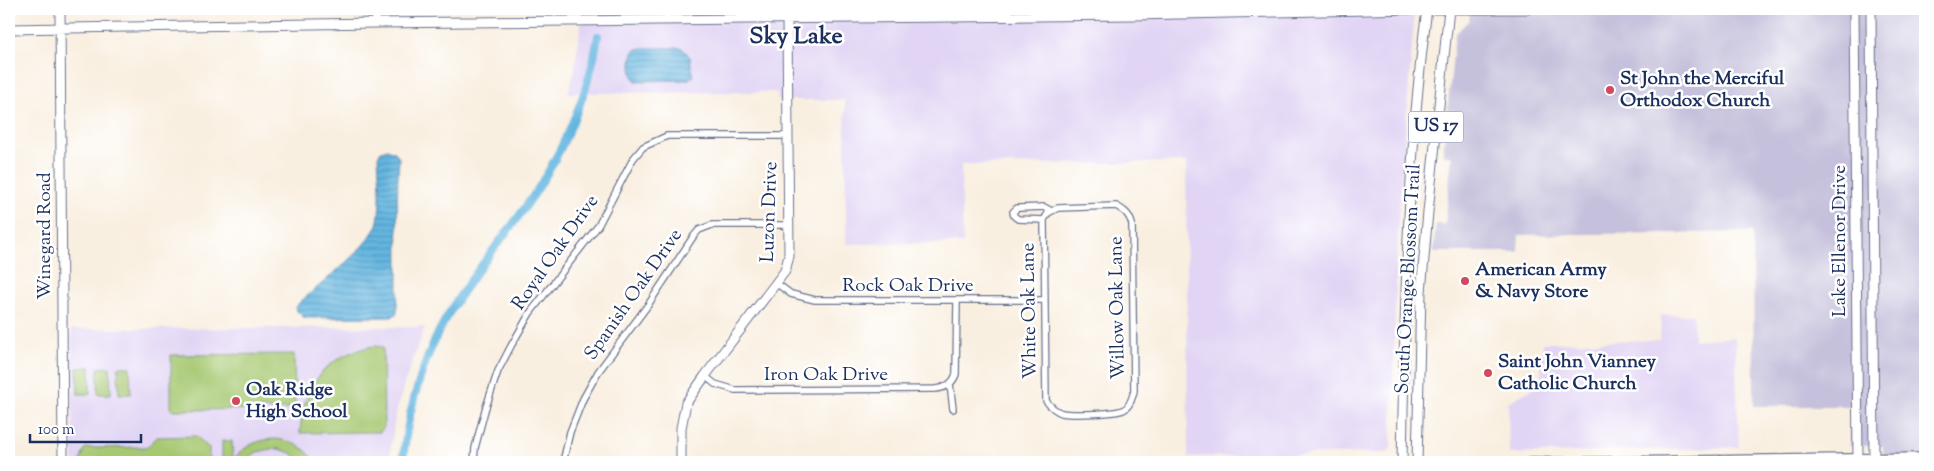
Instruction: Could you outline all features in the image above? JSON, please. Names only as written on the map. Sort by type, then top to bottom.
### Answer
[{"type":"street","name":"Winegard Road","points":[[60,9],[63,462]]},
{"type":"street","points":[[666,20],[667,9]]},
{"type":"street","name":"South Orange Blossom Trail","points":[[1402,462],[1405,316],[1412,144],[1427,9]]},
{"type":"street","name":"South Orange Blossom Trail","points":[[1417,462],[1420,335],[1427,220],[1448,9]]},
{"type":"street","points":[[9,29],[60,29],[376,14],[666,20],[1133,12],[1527,9]]},
{"type":"street","name":"Lake Ellenor Drive","points":[[1854,9],[1858,460]]},
{"type":"street","name":"Lake Ellenor Drive","points":[[1871,9],[1874,460]]},
{"type":"street","name":"Luzon Drive","points":[[682,462],[681,428],[686,403],[704,376],[776,283],[787,265],[789,225],[787,19]]},
{"type":"street","name":"Royal Oak Drive","points":[[474,462],[475,448],[485,410],[498,371],[511,346],[530,313],[598,226],[633,160],[643,147],[667,136],[788,136]]},
{"type":"street","name":"Willow Oak Lane","points":[[1051,211],[1063,207],[1116,206],[1130,216],[1132,224],[1134,391],[1132,401],[1124,409],[1115,413],[1088,413]]},
{"type":"street","points":[[1044,220],[1018,219],[1014,216],[1014,212],[1017,208],[1044,207],[1051,211]]},
{"type":"street","name":"White Oak Lane","points":[[1051,211],[1044,220],[1046,402],[1053,409],[1062,413],[1088,413]]},
{"type":"street","points":[[1856,221],[1872,220]]},
{"type":"street","name":"Spanish Oak Drive","points":[[563,462],[570,432],[583,399],[598,372],[648,305],[699,230],[712,225],[789,225]]},
{"type":"street","name":"Rock Oak Drive","points":[[776,283],[791,294],[815,300],[1044,300]]},
{"type":"street","points":[[953,409],[950,384],[955,378],[957,369],[956,301]]},
{"type":"street","points":[[1405,316],[1413,331],[1420,335]]},
{"type":"street","name":"Iron Oak Drive","points":[[704,376],[715,384],[735,390],[935,389],[943,388],[950,384]]},
{"type":"street","points":[[1529,461],[1874,460],[1925,456]]},
{"type":"shaded area","points":[[583,9],[1415,9],[1398,221],[1391,448],[1387,453],[1188,457],[1186,162],[961,165],[963,243],[846,244],[845,100],[778,100],[777,92],[568,93],[574,73]]},
{"type":"shaded area","points":[[1470,9],[1925,9],[1925,462],[1883,462],[1883,446],[1850,446],[1850,406],[1754,406],[1753,232],[1519,235],[1518,252],[1433,252],[1436,224],[1445,225],[1452,157],[1443,155],[1455,34],[1469,20]]},
{"type":"shaded area","points":[[1661,315],[1693,315],[1694,340],[1735,337],[1739,447],[1509,454],[1508,402],[1540,385],[1543,343],[1660,340]]},
{"type":"shaded area","name":"Oak Ridge High School","points":[[425,327],[404,384],[395,417],[389,462],[73,462],[72,329]]},
{"type":"green space","points":[[374,346],[383,347],[384,427],[380,432],[300,433],[306,400],[320,375],[342,357],[357,350]]},
{"type":"green space","points":[[294,354],[295,409],[171,410],[171,355]]},
{"type":"green space","points":[[90,367],[90,394],[78,394],[77,368]]},
{"type":"green space","points":[[110,367],[111,394],[98,394],[98,368]]},
{"type":"green space","points":[[118,367],[130,367],[131,394],[119,394]]},
{"type":"green space","points":[[196,436],[209,448],[209,462],[80,462],[85,448],[147,447],[157,437]]},
{"type":"green space","points":[[276,439],[288,441],[299,446],[316,462],[303,462],[291,453],[279,449],[271,449],[257,452],[243,462],[222,462],[222,441],[232,441],[233,459],[252,444],[263,440]]},
{"type":"water","points":[[642,48],[682,48],[690,57],[693,76],[687,80],[636,81],[631,70],[631,61],[635,50]]},
{"type":"water","points":[[387,149],[395,152],[399,158],[397,313],[392,317],[304,318],[295,309],[299,303],[344,264],[374,230],[378,221],[380,205],[378,156],[381,151]]},
{"type":"waterway","points":[[403,462],[407,429],[415,395],[432,346],[448,315],[468,284],[524,209],[549,170],[571,127],[580,104],[588,81],[598,36]]},
{"type":"place","name":"St John the Merciful Orthodox Church","points":[[1610,90]]},
{"type":"place","name":"American Army & Navy Store","points":[[1465,281]]},
{"type":"place","name":"Saint John Vianney Catholic Church","points":[[1488,373]]},
{"type":"place","name":"Oak Ridge High School","points":[[236,401]]},
{"type":"district","name":"Sky Lake","points":[[796,37]]}]
